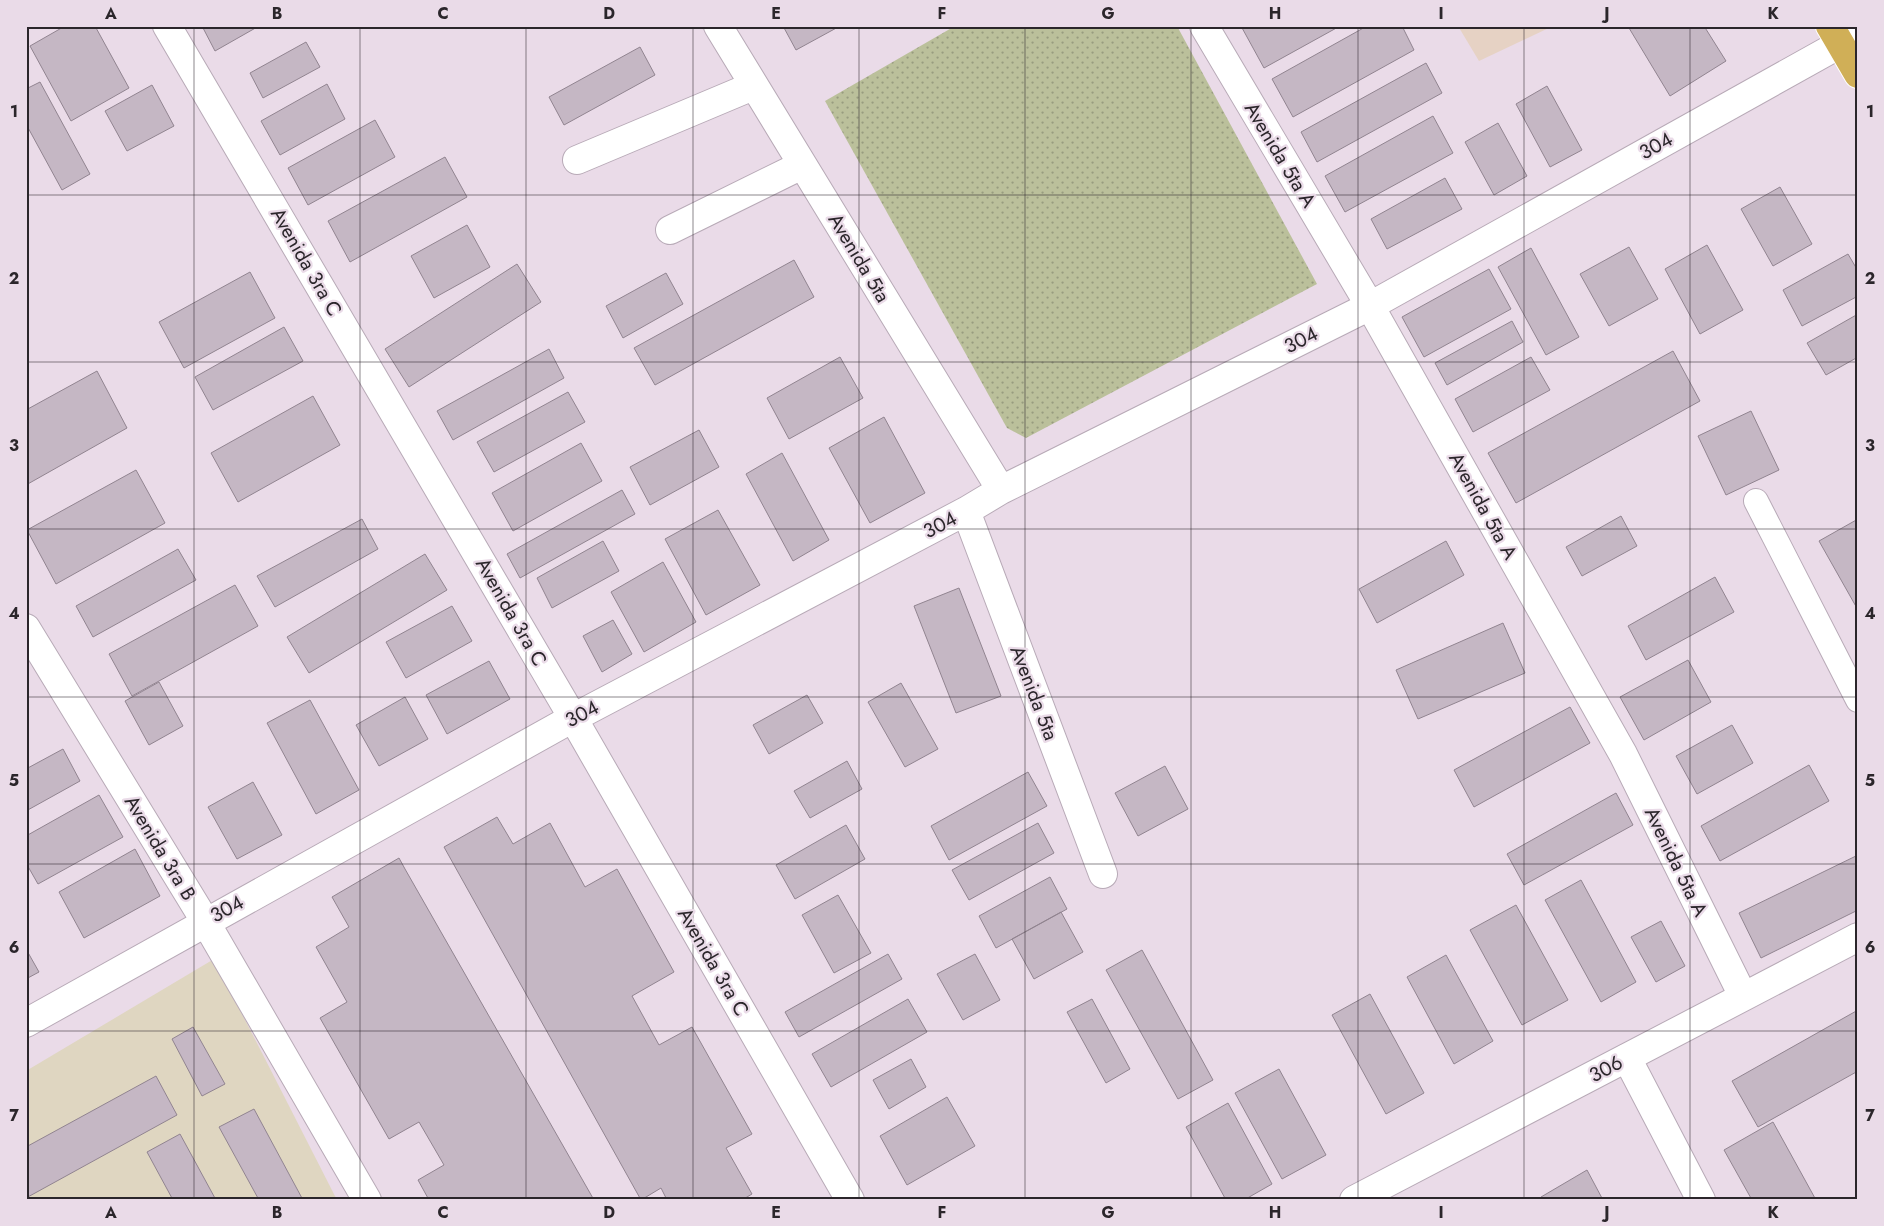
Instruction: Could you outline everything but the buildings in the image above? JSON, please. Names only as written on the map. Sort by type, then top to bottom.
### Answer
[{"type":"highway","points":[[1843,34],[1858,74]]},
{"type":"street","name":"Avenida 3ra C","points":[[167,26],[573,718],[850,1200]]},
{"type":"street","name":"Avenida 5ta","points":[[718,26],[1001,490]]},
{"type":"street","name":"Avenida 5ta A","points":[[1204,26],[1370,306],[1623,754],[1743,996]]},
{"type":"street","name":"304","points":[[26,1023],[573,718],[966,511],[1001,490],[1370,306],[1843,34]]},
{"type":"street","points":[[577,160],[754,86]]},
{"type":"street","points":[[670,230],[802,165]]},
{"type":"street","name":"Avenida 5ta","points":[[966,511],[1103,874]]},
{"type":"street","name":"Avenida 3ra B","points":[[26,628],[205,922],[368,1200]]},
{"type":"street","name":"306","points":[[1354,1200],[1383,1193],[1627,1058],[1858,937]]},
{"type":"street","points":[[1627,1058],[1701,1200]]},
{"type":"lane","points":[[1756,501],[1858,700]]},
{"type":"shaded area","points":[[1458,26],[1553,26],[1479,61]]},
{"type":"shaded area","points":[[214,959],[337,1200],[26,1200],[26,1071]]},
{"type":"green space","points":[[955,26],[1177,26],[1317,284],[1026,438],[1007,428],[825,101]]}]
